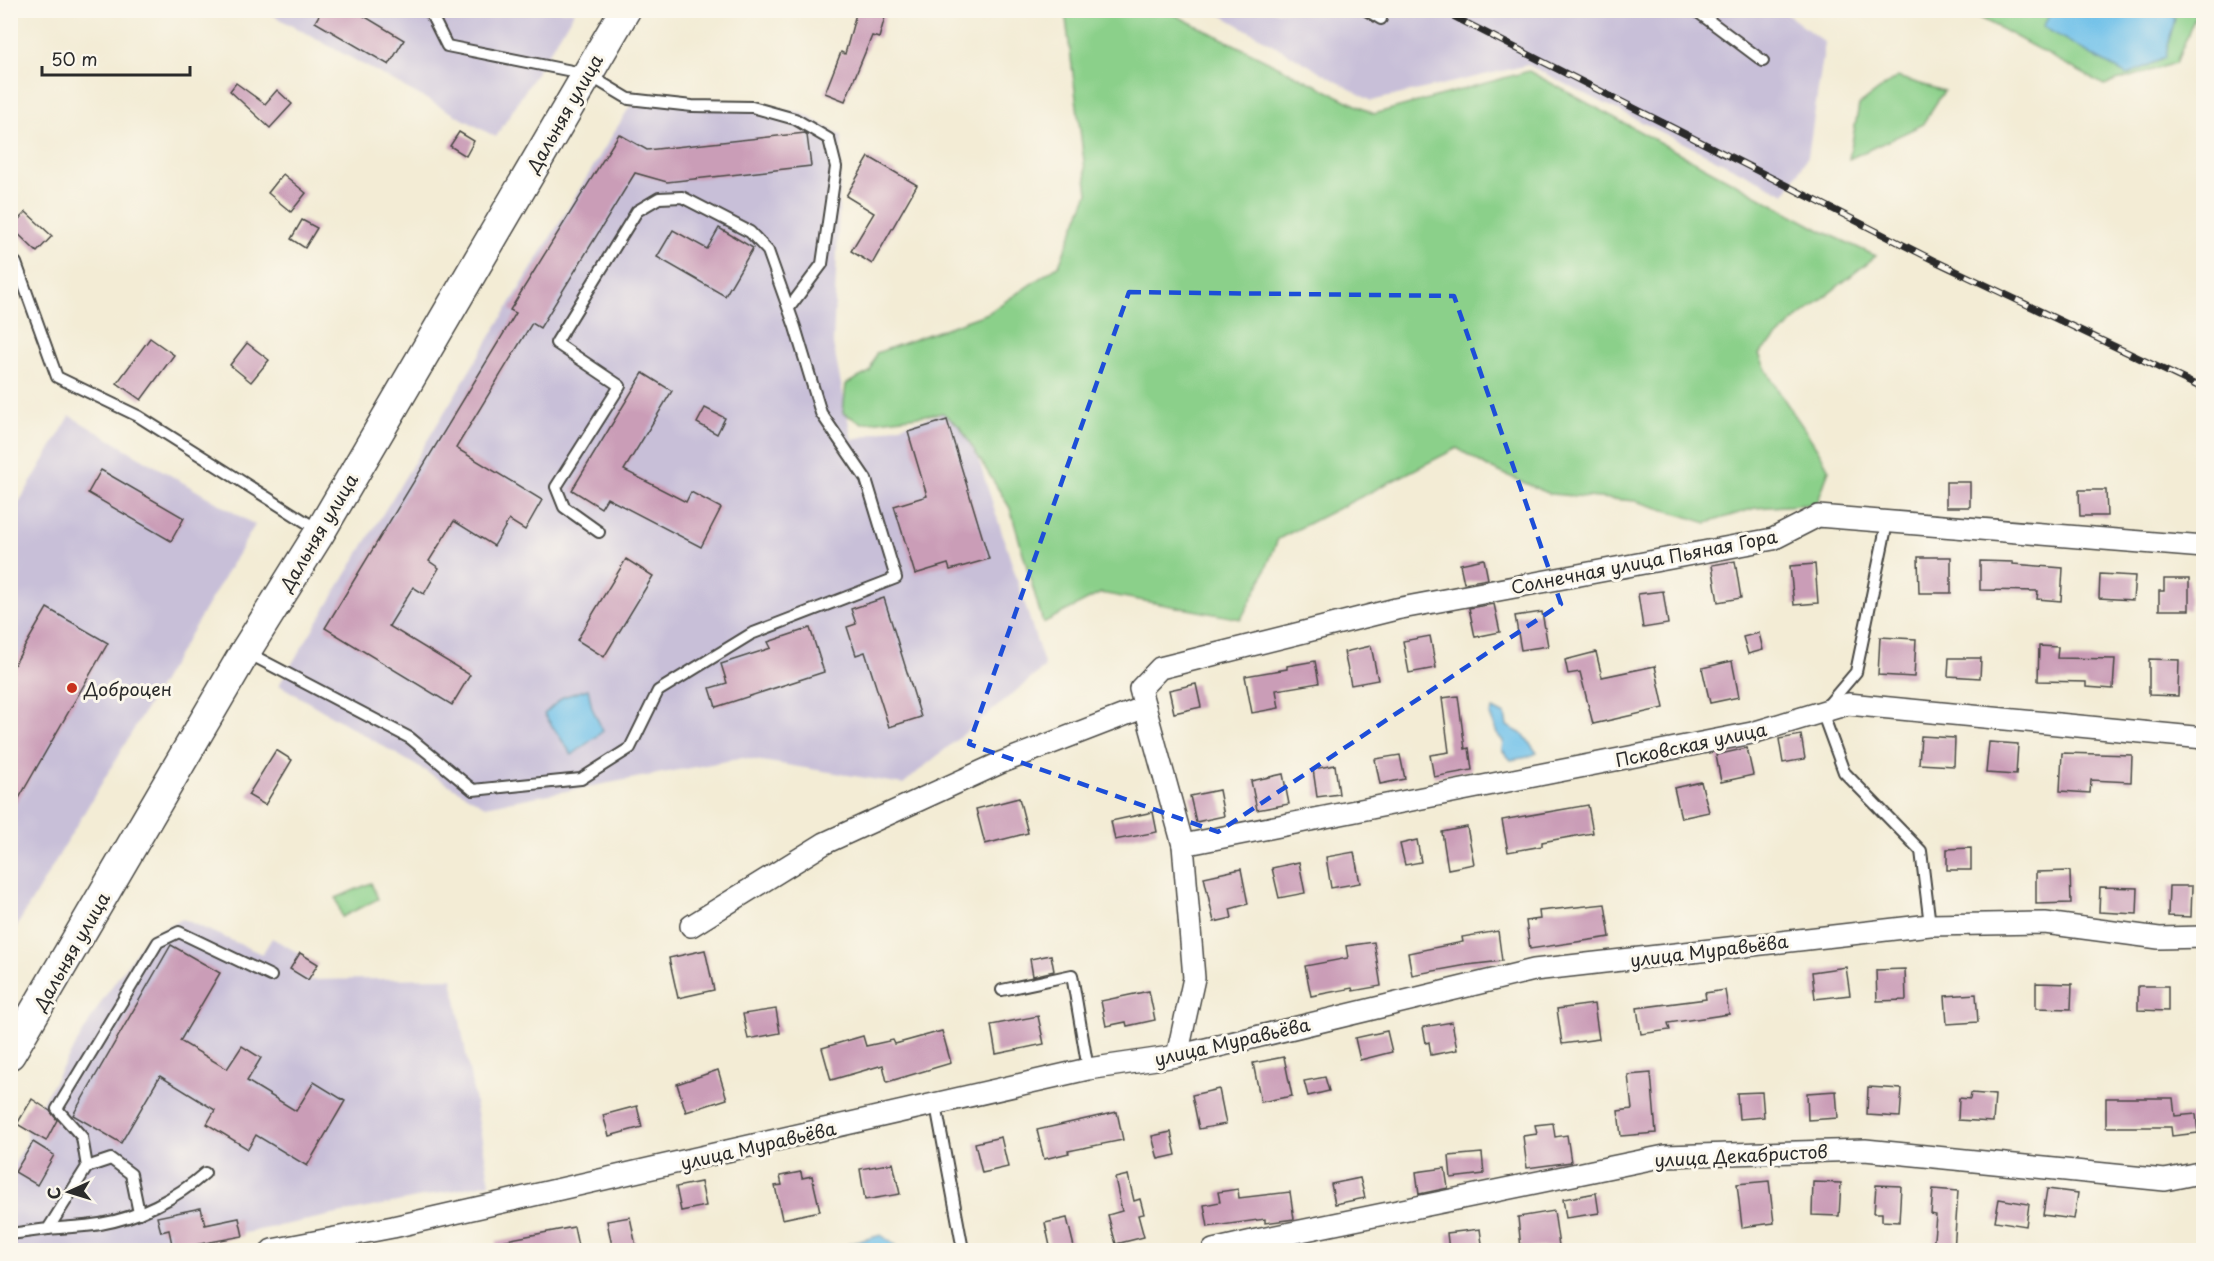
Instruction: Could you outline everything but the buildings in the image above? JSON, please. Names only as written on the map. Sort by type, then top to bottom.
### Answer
[{"type":"main road","name":"Дальняя улица","points":[[10,1054],[245,652],[320,532],[626,10]]},
{"type":"street","name":"Солнечная улица Пьяная Гора","points":[[1145,707],[1140,689],[1160,668],[1396,609],[1773,539],[1818,516],[2204,547]]},
{"type":"street","name":"Псковская улица","points":[[1183,845],[1752,733],[1848,704],[2204,738]]},
{"type":"street","points":[[691,926],[825,843],[1000,763],[1145,707],[1183,845],[1194,978],[1177,1056]]},
{"type":"street","name":"улица Муравьёва","points":[[272,1251],[393,1227],[1088,1069],[1177,1056],[1534,970],[1930,925],[2045,923],[2159,938],[2204,937]]},
{"type":"street","name":"улица Декабристов","points":[[1213,1251],[1257,1239],[1665,1156],[1865,1150],[2165,1180],[2204,1172]]},
{"type":"lane","points":[[429,10],[447,46],[587,74],[629,99],[692,106],[752,107],[795,119],[829,139],[836,167],[822,264],[789,308]]},
{"type":"lane","points":[[1366,10],[1381,19]]},
{"type":"lane","points":[[1695,10],[1763,61]]},
{"type":"lane","points":[[245,652],[410,738],[473,790],[581,779],[630,748],[658,691],[751,633],[896,578],[866,479],[820,413],[789,308],[768,251],[750,232],[682,197],[659,198],[637,211],[556,343],[620,386],[556,487],[564,507],[599,532]]},
{"type":"lane","points":[[16,263],[57,377],[138,416],[320,532]]},
{"type":"lane","points":[[1887,523],[1856,672],[1822,712],[1844,772],[1921,851],[1930,925]]},
{"type":"lane","points":[[87,1167],[82,1137],[57,1109],[158,942],[179,932],[271,976]]},
{"type":"lane","points":[[1002,990],[1072,975],[1088,1069]]},
{"type":"lane","points":[[936,1105],[963,1251]]},
{"type":"lane","points":[[48,1229],[87,1167],[111,1160],[131,1174],[140,1212]]},
{"type":"lane","points":[[10,1234],[102,1224],[140,1212],[186,1190],[205,1173]]},
{"type":"highlighted area","points":[[1129,292],[1454,296],[1561,604],[1218,832],[969,744]]},
{"type":"shaded area","points":[[265,11],[575,11],[496,137]]},
{"type":"shaded area","points":[[1214,11],[1783,11],[1825,43],[1808,156],[1785,194],[1528,65],[1371,101]]},
{"type":"shaded area","points":[[638,93],[800,112],[842,136],[833,344],[852,440],[962,408],[1045,667],[903,784],[743,758],[485,806],[279,685]]},
{"type":"shaded area","points":[[70,416],[255,525],[11,936],[11,516]]},
{"type":"shaded area","points":[[183,919],[262,954],[272,938],[318,964],[308,980],[452,978],[490,1183],[161,1250],[11,1250],[11,1170],[28,1140],[25,1131],[101,1002],[147,936]]},
{"type":"green space","points":[[2191,10],[2196,15],[2176,63],[2104,85],[1968,11]]},
{"type":"green space","points":[[1065,11],[1167,11],[1374,114],[1529,71],[1820,230],[1876,256],[1793,322],[1759,354],[1774,384],[1812,440],[1829,470],[1817,504],[1755,508],[1707,523],[1636,501],[1550,494],[1488,467],[1457,448],[1278,539],[1260,583],[1241,619],[1101,593],[1043,623],[1010,508],[960,427],[943,413],[862,423],[843,413],[846,384],[870,372],[876,353],[988,313],[1059,265],[1088,193]]},
{"type":"green space","points":[[1897,77],[1944,91],[1922,125],[1849,159],[1859,105]]},
{"type":"green space","points":[[371,883],[378,899],[342,917],[336,898]]},
{"type":"water","points":[[2052,10],[2166,11],[2175,18],[2165,58],[2127,75],[2043,27]]},
{"type":"water","points":[[588,689],[592,708],[603,731],[572,755],[544,714],[563,697]]},
{"type":"water","points":[[1493,709],[1505,715],[1507,726],[1524,735],[1537,753],[1511,760],[1502,750],[1503,741],[1497,734],[1490,715]]},
{"type":"water","points":[[881,1235],[898,1250],[843,1250],[849,1244]]},
{"type":"railway","points":[[1441,10],[1937,262],[2204,389]]},
{"type":"place","name":"Доброцен","points":[[72,688]]}]
